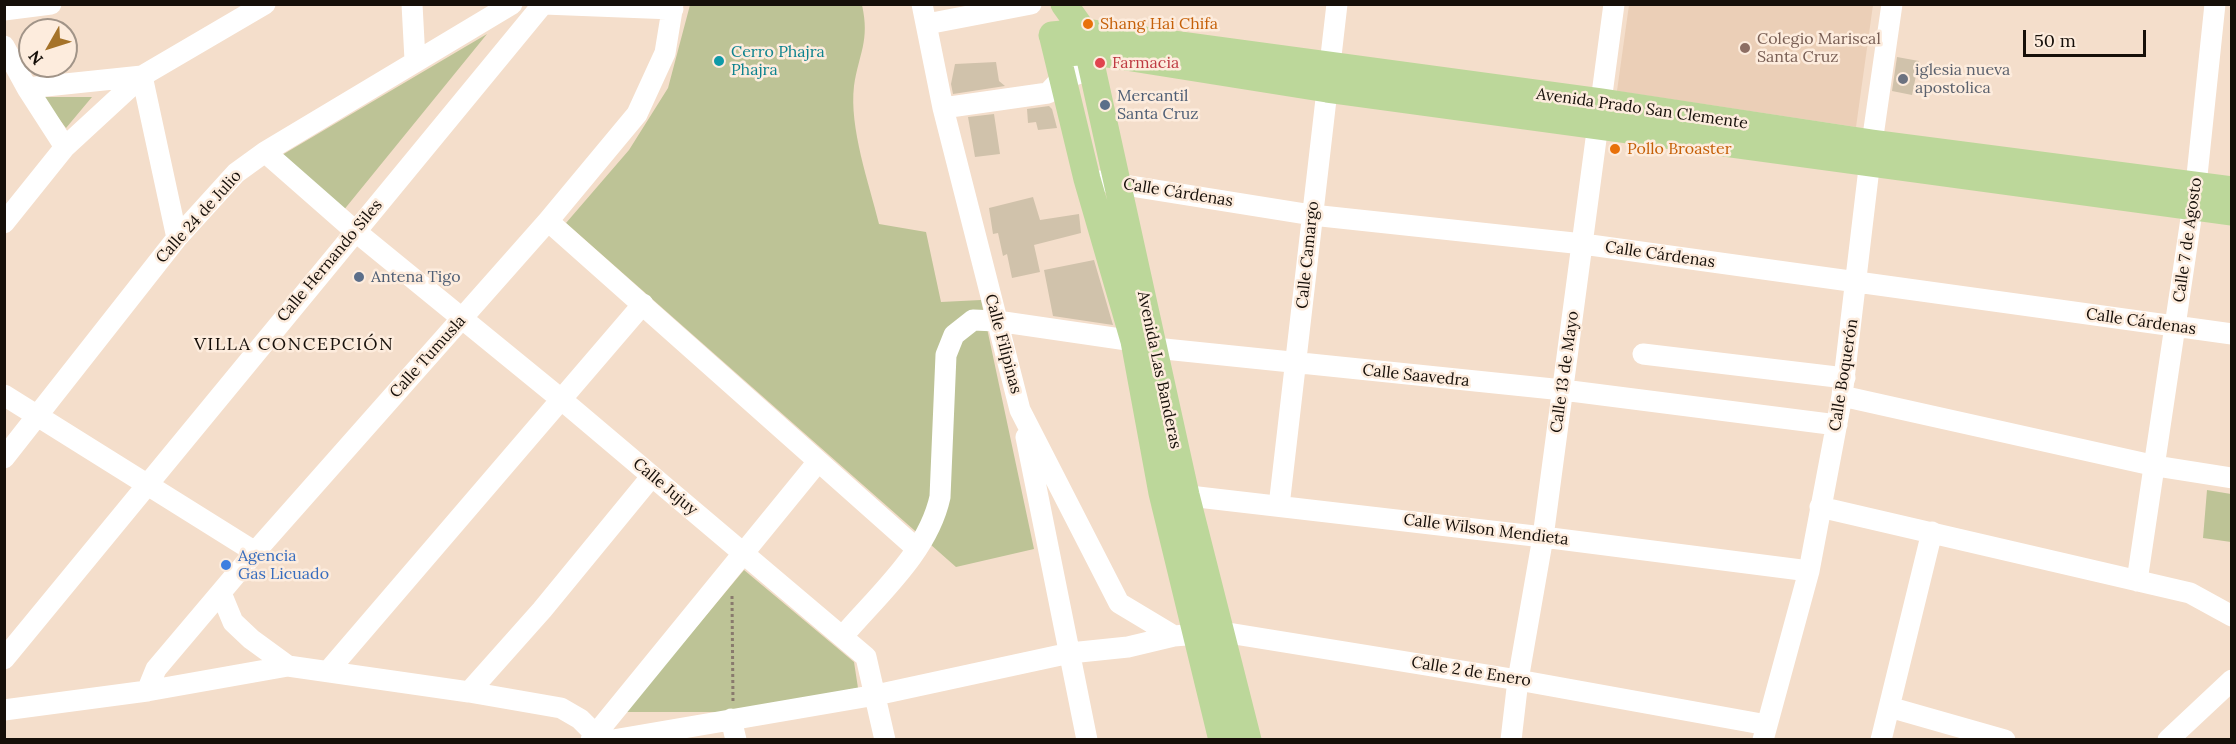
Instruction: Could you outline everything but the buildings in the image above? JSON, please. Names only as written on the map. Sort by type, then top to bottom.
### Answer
[{"type":"main road","name":"Avenida Las Banderas","points":[[1058,4],[1057,56],[1087,179],[1144,345]]},
{"type":"main road","name":"Avenida Las Banderas","points":[[1064,4],[1088,51],[1116,183],[1198,634],[1222,740]]},
{"type":"main road","name":"Avenida Prado San Clemente","points":[[1057,56],[1088,51],[1329,78],[1599,113],[1871,153],[2194,196],[2232,212]]},
{"type":"main road","name":"Avenida Prado San Clemente","points":[[2194,196],[2232,190]]},
{"type":"main road","name":"Avenida Las Banderas","points":[[1198,634],[1248,740]]},
{"type":"street","points":[[4,10],[51,4]]},
{"type":"street","points":[[4,223],[65,147],[142,76],[265,4]]},
{"type":"street","points":[[412,4],[415,60]]},
{"type":"street","name":"Calle 24 de Julio","points":[[4,458],[39,417],[177,238],[236,173],[265,152],[415,60],[512,4]]},
{"type":"street","points":[[543,4],[673,7]]},
{"type":"street","name":"Calle Hernando Siles","points":[[4,659],[543,4]]},
{"type":"street","points":[[924,14],[1031,4]]},
{"type":"street","name":"Calle Camargo","points":[[1280,506],[1337,4]]},
{"type":"street","name":"Calle 13 de Mayo","points":[[1511,740],[1518,680],[1543,537],[1614,4]]},
{"type":"street","name":"Calle Boquerón","points":[[1765,732],[1809,571],[1844,387],[1871,153],[1892,4]]},
{"type":"street","points":[[2210,4],[2232,7]]},
{"type":"street","name":"Calle 7 de Agosto","points":[[2137,581],[2156,466],[2194,196],[2215,5]]},
{"type":"street","name":"Calle Tumusla","points":[[147,691],[156,669],[255,552],[548,221],[637,114],[665,52],[673,7]]},
{"type":"street","name":"Calle Filipinas","points":[[924,14],[943,108],[1020,410],[1119,603],[1198,634]]},
{"type":"street","points":[[4,46],[27,88],[65,147]]},
{"type":"street","points":[[943,108],[1048,93],[1057,56]]},
{"type":"street","points":[[27,88],[142,76]]},
{"type":"street","points":[[142,76],[177,238]]},
{"type":"street","name":"Calle Jujuy","points":[[265,152],[355,231],[652,476],[737,560],[843,636],[866,657],[876,695]]},
{"type":"street","name":"Calle Cárdenas","points":[[1087,179],[1312,215],[1583,244],[2232,334]]},
{"type":"street","points":[[548,221],[643,304],[817,463],[917,549]]},
{"type":"street","points":[[329,670],[643,304]]},
{"type":"street","name":"Calle Saavedra","points":[[843,636],[917,549],[936,516],[940,497],[946,355],[954,335],[973,320],[997,321],[1144,345],[1297,365],[1563,390],[1837,425]]},
{"type":"street","points":[[1643,354],[1844,387],[2156,466],[2232,478]]},
{"type":"street","points":[[4,395],[255,552]]},
{"type":"street","points":[[1020,410],[1087,740]]},
{"type":"street","points":[[600,738],[737,560],[817,463]]},
{"type":"street","points":[[469,692],[542,610],[652,476]]},
{"type":"street","name":"Calle Wilson Mendieta","points":[[1174,494],[1809,571]]},
{"type":"street","points":[[1820,507],[2190,593],[2232,616]]},
{"type":"street","points":[[1881,740],[1932,532]]},
{"type":"street","points":[[221,593],[233,622],[251,639],[288,666]]},
{"type":"street","points":[[4,710],[147,691],[288,666],[329,670],[561,708],[600,738],[734,729],[876,695],[1070,653],[1128,647],[1198,634]]},
{"type":"street","name":"Calle 2 de Enero","points":[[1198,634],[1518,680],[1765,732]]},
{"type":"street","points":[[2168,740],[2232,680]]},
{"type":"street","points":[[876,695],[885,740]]},
{"type":"street","points":[[1889,707],[2005,740]]},
{"type":"path","points":[[734,729],[737,560]]},
{"type":"shaded area","name":"Colegio Mariscal Santa Cruz","points":[[1629,5],[1873,5],[1856,127],[1617,91]]},
{"type":"green space","points":[[690,5],[862,5],[865,28],[854,86],[854,120],[879,224],[926,232],[941,302],[981,300],[1034,549],[956,567],[566,223],[629,150],[668,88]]},
{"type":"green space","points":[[487,34],[343,211],[282,155]]},
{"type":"green space","points":[[42,97],[92,97],[66,128]]},
{"type":"green space","points":[[2207,490],[2231,494],[2231,542],[2203,538]]},
{"type":"green space","points":[[744,570],[854,662],[858,688],[733,712],[618,712],[647,686]]},
{"type":"place","name":"Shang Hai Chifa","points":[[1088,24]]},
{"type":"place","name":"Colegio Mariscal Santa Cruz","points":[[1745,48]]},
{"type":"place","name":"Cerro Phajra Phajra","points":[[719,61]]},
{"type":"place","name":"Farmacia","points":[[1100,63]]},
{"type":"place","name":"iglesia nueva apostolica","points":[[1903,79]]},
{"type":"place","name":"Mercantil Santa Cruz","points":[[1105,105]]},
{"type":"place","name":"Pollo Broaster","points":[[1615,149]]},
{"type":"place","name":"Antena Tigo","points":[[359,277]]},
{"type":"place","name":"Agencia Gas Licuado","points":[[226,565]]},
{"type":"district","name":"VILLA CONCEPCIÓN","points":[[294,345]]}]
